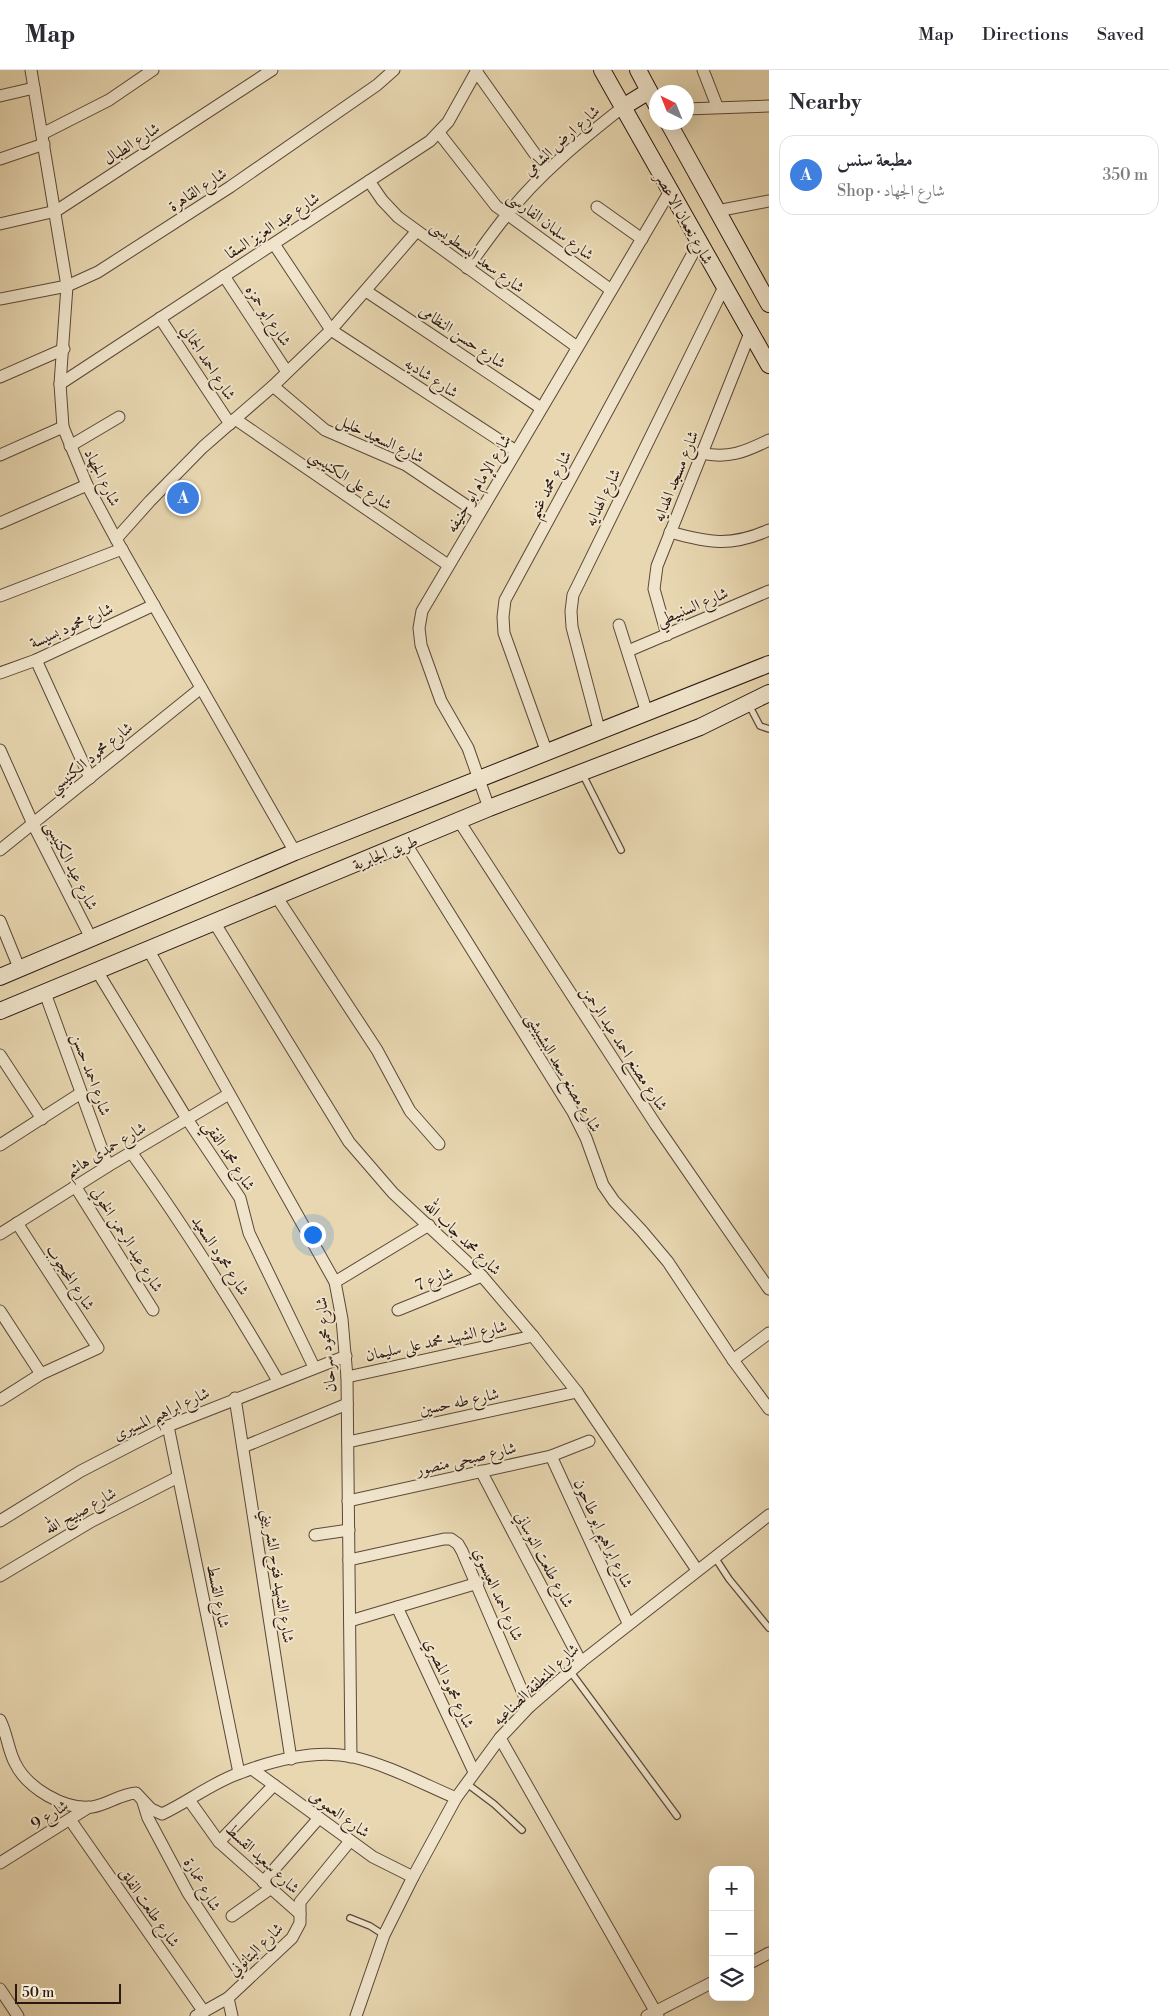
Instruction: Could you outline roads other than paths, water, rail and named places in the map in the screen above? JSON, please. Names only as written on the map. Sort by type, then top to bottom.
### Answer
[{"type":"street","name":"شارع الجهاد","points":[[31,70],[67,286],[60,384],[60,407],[63,427],[87,485],[119,544],[295,852]]},
{"type":"street","points":[[0,159],[43,139],[110,100],[153,70]]},
{"type":"street","name":"شارع الطبال","points":[[0,224],[56,211],[272,70]]},
{"type":"street","name":"شارع القاهرة","points":[[0,299],[67,286],[98,272],[230,187],[377,85],[394,70]]},
{"type":"street","name":"شارع نعمان الاعصر","points":[[602,70],[769,365]]},
{"type":"street","points":[[638,70],[649,91]]},
{"type":"street","points":[[703,70],[717,106]]},
{"type":"street","points":[[477,71],[547,171]]},
{"type":"street","name":"شارع عبد العزيز السقا","points":[[60,384],[439,133],[448,122],[477,71]]},
{"type":"street","points":[[0,96],[34,88]]},
{"type":"street","points":[[623,107],[649,98]]},
{"type":"street","points":[[694,108],[717,106],[769,106]]},
{"type":"street","name":"شارع ارض الشامي","points":[[467,268],[506,215],[547,171],[623,107]]},
{"type":"street","name":"شارع نعمان الاعصر","points":[[672,130],[717,211],[764,283],[769,304]]},
{"type":"street","name":"شارع سلمان الفارسى","points":[[439,133],[486,195],[506,215],[611,290]]},
{"type":"street","name":"شارع سعد البسطويسى","points":[[369,181],[382,200],[416,232],[577,347]]},
{"type":"street","name":"شارع الإمام ابو حنيفه","points":[[490,808],[468,748],[441,701],[421,645],[419,628],[422,612],[670,191]]},
{"type":"street","points":[[717,211],[769,200]]},
{"type":"street","points":[[597,207],[642,239]]},
{"type":"street","points":[[0,596],[119,544],[168,482],[273,386],[330,330],[416,232]]},
{"type":"street","name":"شارع محمد غنيم","points":[[547,753],[504,633],[502,616],[506,600],[699,242]]},
{"type":"street","points":[[274,244],[330,330]]},
{"type":"street","name":"شارع ابو حمزه","points":[[224,276],[287,372]]},
{"type":"street","name":"شارع الهدايه","points":[[600,732],[572,627],[573,595],[724,287]]},
{"type":"street","name":"شارع حسن النظامى","points":[[366,290],[541,408]]},
{"type":"street","name":"شارع احمد الجمالي","points":[[160,318],[233,422]]},
{"type":"street","name":"شارع شاديه","points":[[330,330],[516,451]]},
{"type":"street","name":"شارع مسجد الهدايه","points":[[667,635],[656,600],[654,577],[670,532],[750,333]]},
{"type":"street","points":[[0,377],[64,349]]},
{"type":"street","name":"شارع السعيد خليل","points":[[273,386],[325,430],[406,465],[479,514]]},
{"type":"street","points":[[70,446],[120,417]]},
{"type":"street","name":"شارع على الكنيسي","points":[[233,422],[448,565]]},
{"type":"street","points":[[0,455],[63,427]]},
{"type":"street","points":[[702,453],[730,456],[744,453],[769,440]]},
{"type":"street","points":[[0,523],[87,485]]},
{"type":"street","points":[[670,532],[701,541],[724,543],[747,540],[769,530]]},
{"type":"street","name":"شارع السنبيطي","points":[[628,651],[769,591]]},
{"type":"street","name":"شارع محمود بسيسة","points":[[0,673],[36,660],[154,606]]},
{"type":"street","points":[[619,624],[648,713]]},
{"type":"street","points":[[36,660],[90,778]]},
{"type":"street","name":"طريق الجابرية","points":[[0,977],[92,940],[295,852],[769,664]]},
{"type":"street","name":"شارع محمود الكنيسي","points":[[0,850],[201,688]]},
{"type":"street","name":"طريق الجابرية","points":[[0,1011],[490,808],[700,727],[769,693]]},
{"type":"street","name":"شارع عيد الكنيسى","points":[[0,750],[33,824],[92,940]]},
{"type":"street","name":"شارع مصنع احمد عبد الرحمن","points":[[459,821],[656,1124],[769,1289]]},
{"type":"street","name":"شارع مصنع سعد البشبيشى","points":[[406,844],[573,1112],[586,1138],[603,1184],[614,1201],[668,1262],[733,1360],[769,1409]]},
{"type":"street","points":[[276,896],[377,1050],[410,1111],[439,1144]]},
{"type":"street","points":[[0,921],[20,970]]},
{"type":"street","name":"شارع محمد جاب الله","points":[[214,922],[349,1142],[393,1193],[430,1225],[482,1276],[578,1392],[697,1570]]},
{"type":"street","name":"شارع محمود سرحان","points":[[148,950],[335,1282],[342,1319],[347,1377],[351,1757]]},
{"type":"street","name":"شارع محمد الفقي","points":[[97,971],[186,1119],[240,1198],[249,1234],[314,1367]]},
{"type":"street","name":"شارع احمد حسن","points":[[45,993],[108,1166]]},
{"type":"street","points":[[0,1055],[42,1119]]},
{"type":"street","points":[[0,1145],[81,1094]]},
{"type":"street","name":"شارع حمدى هاشم","points":[[0,1234],[74,1186],[229,1094]]},
{"type":"street","name":"شارع محمود السعيد","points":[[131,1152],[184,1226],[228,1294],[278,1381]]},
{"type":"street","name":"شارع عبد الرحمن الخولي","points":[[74,1186],[153,1310]]},
{"type":"street","name":"شارع المحجوب","points":[[17,1223],[98,1348],[41,1374]]},
{"type":"street","points":[[335,1282],[430,1225]]},
{"type":"street","name":"شارع 7","points":[[398,1310],[482,1276]]},
{"type":"street","points":[[0,1311],[41,1374],[0,1400]]},
{"type":"street","points":[[733,1360],[769,1333]]},
{"type":"street","name":"شارع الشهيد محمد على سليمان","points":[[347,1377],[532,1336]]},
{"type":"street","name":"شارع ابراهيم المسيرى","points":[[0,1521],[81,1471],[168,1426],[278,1381],[346,1356]]},
{"type":"street","name":"شارع طه حسين","points":[[348,1442],[578,1392]]},
{"type":"street","name":"شارع الشهيد فتوح الشربيني","points":[[235,1398],[291,1759]]},
{"type":"street","points":[[243,1447],[347,1404]]},
{"type":"street","name":"شارع القسط","points":[[168,1426],[238,1773]]},
{"type":"street","name":"شارع صبحى منصور","points":[[348,1500],[551,1456],[589,1441]]},
{"type":"street","name":"شارع ابراهيم ابو طاحون","points":[[551,1456],[628,1623]]},
{"type":"street","name":"شارع طلعت النوساني","points":[[481,1471],[581,1662]]},
{"type":"street","name":"شارع صبيح الله","points":[[0,1576],[92,1521],[178,1477]]},
{"type":"street","name":"شارع المنطقة الصناعيه","points":[[356,2016],[384,1935],[413,1878],[456,1798],[500,1738],[530,1707],[570,1671],[628,1623],[769,1515]]},
{"type":"street","points":[[315,1535],[349,1530]]},
{"type":"street","name":"شارع احمد العيسوي","points":[[349,1560],[451,1539],[458,1544],[478,1583],[530,1707]]},
{"type":"street","points":[[350,1621],[478,1583]]},
{"type":"street","name":"شارع محمود المصري","points":[[397,1607],[474,1772]]},
{"type":"street","points":[[2,1726],[13,1761],[20,1773],[63,1804],[89,1808],[136,1793],[151,1809],[162,1814],[238,1773],[291,1759],[321,1754],[351,1757],[369,1762],[456,1798]]},
{"type":"street","points":[[500,1738],[654,2015],[709,1984]]},
{"type":"street","name":"شارع العمومى","points":[[252,1769],[373,1857],[413,1878]]},
{"type":"street","points":[[220,1842],[274,1785]]},
{"type":"street","name":"شارع عمارة","points":[[142,1798],[148,1818],[188,1893],[246,1982]]},
{"type":"street","name":"شارع سعيد القسط","points":[[189,1800],[220,1842],[300,1914]]},
{"type":"street","name":"شارع 9","points":[[0,1864],[89,1808]]},
{"type":"street","points":[[232,1916],[267,1886],[319,1818]]},
{"type":"street","name":"شارع طلعت الفلق","points":[[70,1821],[200,2014]]},
{"type":"street","name":"شارع البتانوني","points":[[200,2014],[228,1998],[292,1938],[300,1923],[300,1902],[350,1841]]},
{"type":"street","points":[[754,1961],[769,1953]]},
{"type":"street","points":[[0,1989],[18,2016]]},
{"type":"street","points":[[228,1998],[232,2016]]},
{"type":"lane","points":[[748,704],[760,726],[769,729]]},
{"type":"lane","points":[[582,771],[621,850]]},
{"type":"lane","points":[[714,1556],[769,1628]]},
{"type":"lane","points":[[570,1671],[677,1816]]},
{"type":"lane","points":[[466,1783],[494,1804],[522,1830]]},
{"type":"lane","points":[[350,1918],[370,1926],[384,1935]]},
{"type":"place","name":"مطبعة سنس","points":[[183,498]]}]
